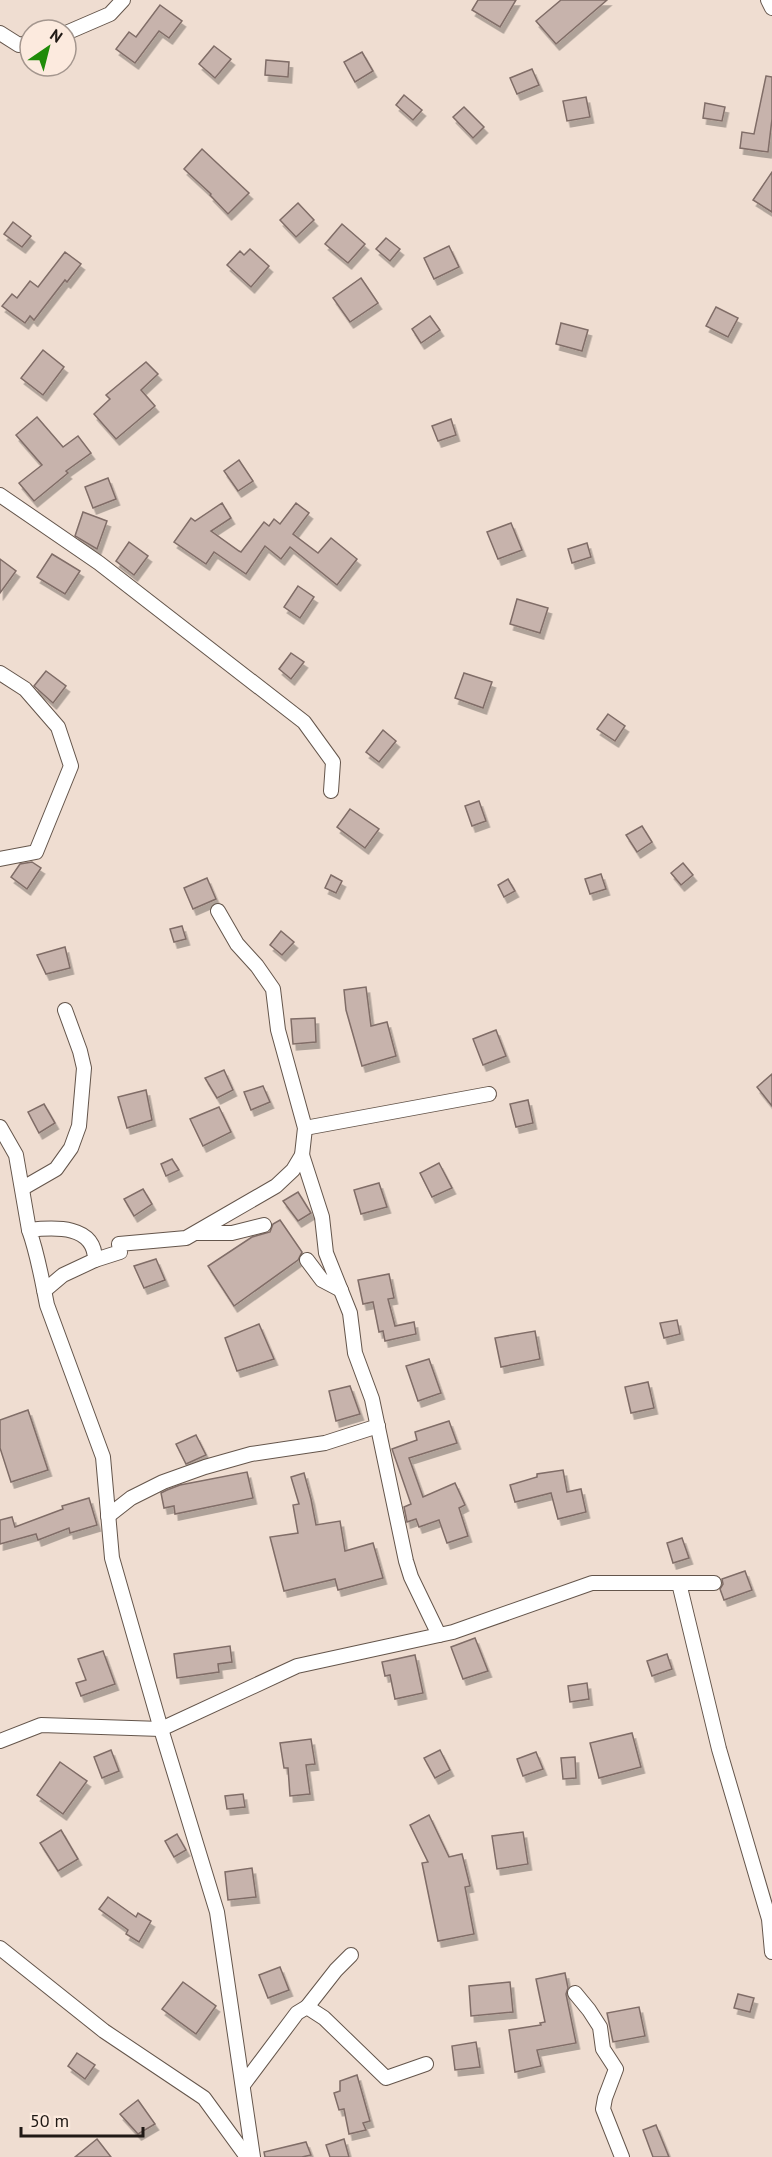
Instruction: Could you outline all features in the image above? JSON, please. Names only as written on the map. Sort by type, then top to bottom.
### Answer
[{"type":"street","points":[[78,28],[110,14],[123,0]]},
{"type":"street","points":[[768,0],[772,8]]},
{"type":"street","points":[[0,33],[18,44]]},
{"type":"street","points":[[0,495],[99,563],[304,722],[333,762],[331,791]]},
{"type":"street","points":[[0,673],[25,689],[58,727],[71,766],[36,852],[0,859]]},
{"type":"street","points":[[218,911],[237,944],[257,966],[273,989],[278,1030],[305,1128],[302,1155],[322,1217],[326,1253],[350,1313],[355,1353],[372,1400],[394,1514],[411,1577],[439,1635]]},
{"type":"street","points":[[23,1188],[57,1169],[71,1148],[79,1126],[84,1068],[81,1051],[65,1010]]},
{"type":"street","points":[[305,1128],[489,1094]]},
{"type":"street","points":[[0,1127],[16,1155],[29,1230],[36,1249],[51,1316],[103,1457],[112,1558],[217,1912],[253,2157]]},
{"type":"street","points":[[44,1291],[63,1275],[95,1260],[120,1252],[119,1244],[186,1238],[276,1186],[293,1170],[302,1155]]},
{"type":"street","points":[[195,1233],[232,1233],[264,1225]]},
{"type":"street","points":[[29,1230],[64,1229],[79,1233],[90,1241],[95,1251],[95,1260]]},
{"type":"street","points":[[307,1260],[322,1280],[341,1290]]},
{"type":"street","points":[[108,1516],[131,1498],[163,1482],[205,1467],[251,1455],[325,1443],[378,1426]]},
{"type":"street","points":[[0,1741],[41,1725],[161,1729],[297,1666],[453,1632],[592,1583],[714,1583]]},
{"type":"street","points":[[679,1583],[719,1749],[769,1919],[772,1952]]},
{"type":"street","points":[[0,1948],[104,2031],[204,2098],[247,2157]]},
{"type":"street","points":[[243,2085],[297,2013],[307,2007],[351,1955]]},
{"type":"street","points":[[575,1993],[600,2027],[603,2049],[616,2069],[604,2098],[603,2109],[622,2157]]},
{"type":"street","points":[[307,2007],[324,2018],[386,2078],[426,2064]]},
{"type":"building","points":[[478,0],[516,0],[500,27],[472,10]]},
{"type":"building","points":[[561,0],[607,0],[556,44],[536,21]]},
{"type":"building","points":[[160,5],[182,21],[169,38],[159,31],[135,63],[116,49],[129,32],[136,37]]},
{"type":"building","points":[[214,46],[231,59],[215,78],[199,64]]},
{"type":"building","points":[[362,52],[373,71],[355,82],[344,62]]},
{"type":"building","points":[[266,60],[289,62],[288,77],[265,75]]},
{"type":"building","points":[[532,69],[539,85],[517,94],[510,78]]},
{"type":"building","points":[[766,76],[772,77],[772,119],[768,152],[740,148],[742,132],[754,134]]},
{"type":"building","points":[[404,95],[422,110],[413,120],[396,105]]},
{"type":"building","points":[[586,97],[590,117],[567,121],[563,101]]},
{"type":"building","points":[[705,103],[725,107],[722,121],[703,118]]},
{"type":"building","points":[[464,107],[484,127],[473,138],[453,117]]},
{"type":"building","points":[[202,149],[249,193],[228,214],[211,194],[184,169]]},
{"type":"building","points":[[772,172],[772,212],[753,200]]},
{"type":"building","points":[[298,203],[314,220],[296,237],[280,220]]},
{"type":"building","points":[[13,222],[31,236],[22,247],[4,234]]},
{"type":"building","points":[[342,224],[365,244],[348,263],[325,244]]},
{"type":"building","points":[[386,238],[400,249],[390,261],[376,249]]},
{"type":"building","points":[[449,246],[459,267],[434,279],[424,258]]},
{"type":"building","points":[[250,249],[269,266],[251,287],[227,265],[240,251],[244,255]]},
{"type":"building","points":[[65,252],[81,264],[67,282],[65,280],[34,320],[30,316],[25,323],[2,306],[12,294],[17,298],[30,281],[38,287]]},
{"type":"building","points":[[361,278],[378,303],[350,322],[333,298]]},
{"type":"building","points":[[716,307],[738,318],[728,337],[706,326]]},
{"type":"building","points":[[430,316],[440,330],[421,343],[412,329]]},
{"type":"building","points":[[561,323],[588,330],[582,351],[556,344]]},
{"type":"building","points":[[43,350],[64,367],[43,395],[21,378]]},
{"type":"building","points":[[146,362],[158,374],[141,390],[155,406],[116,439],[94,414],[110,399],[106,395]]},
{"type":"building","points":[[37,417],[63,447],[78,436],[91,453],[66,471],[68,473],[34,501],[19,483],[42,465],[16,435]]},
{"type":"building","points":[[451,419],[456,435],[438,441],[432,426]]},
{"type":"building","points":[[239,460],[253,481],[238,491],[224,471]]},
{"type":"building","points":[[108,478],[116,499],[93,508],[85,487]]},
{"type":"building","points":[[222,503],[231,518],[211,531],[241,552],[264,522],[269,526],[274,519],[280,524],[296,503],[309,513],[293,534],[318,553],[331,538],[357,559],[337,585],[290,547],[281,559],[265,546],[246,574],[214,552],[206,564],[174,542],[191,518],[195,521]]},
{"type":"building","points":[[83,512],[107,521],[97,549],[75,536]]},
{"type":"building","points":[[511,523],[522,550],[498,559],[487,532]]},
{"type":"building","points":[[129,542],[148,556],[134,575],[116,561]]},
{"type":"building","points":[[587,543],[591,557],[572,563],[568,549]]},
{"type":"building","points":[[52,554],[80,571],[65,594],[37,577]]},
{"type":"building","points":[[0,559],[16,571],[0,593]]},
{"type":"building","points":[[298,586],[314,597],[300,618],[284,607]]},
{"type":"building","points":[[517,599],[548,608],[540,633],[510,624]]},
{"type":"building","points":[[291,653],[304,662],[291,679],[279,669]]},
{"type":"building","points":[[46,671],[66,686],[53,703],[34,686]]},
{"type":"building","points":[[464,673],[492,682],[483,708],[455,698]]},
{"type":"building","points":[[608,714],[625,726],[615,741],[597,729]]},
{"type":"building","points":[[383,730],[396,741],[379,762],[366,752]]},
{"type":"building","points":[[479,801],[486,821],[472,826],[465,806]]},
{"type":"building","points":[[350,809],[379,829],[365,848],[337,827]]},
{"type":"building","points":[[642,826],[652,842],[637,852],[626,835]]},
{"type":"building","points":[[32,862],[41,868],[27,889],[11,877],[20,864]]},
{"type":"building","points":[[683,863],[693,875],[681,885],[671,873]]},
{"type":"building","points":[[601,874],[606,889],[590,894],[585,879]]},
{"type":"building","points":[[331,875],[342,881],[336,893],[325,888]]},
{"type":"building","points":[[207,878],[216,899],[193,909],[184,888]]},
{"type":"building","points":[[508,879],[515,891],[504,897],[498,885]]},
{"type":"building","points":[[182,926],[186,939],[174,942],[170,929]]},
{"type":"building","points":[[281,931],[294,942],[282,955],[270,945]]},
{"type":"building","points":[[65,947],[70,968],[46,974],[37,955]]},
{"type":"building","points":[[366,987],[371,1026],[387,1022],[396,1056],[362,1066],[346,1010],[344,990]]},
{"type":"building","points":[[315,1018],[316,1042],[293,1044],[291,1019]]},
{"type":"building","points":[[496,1030],[506,1056],[483,1065],[473,1039]]},
{"type":"building","points":[[224,1070],[233,1090],[217,1098],[205,1078]]},
{"type":"building","points":[[772,1074],[772,1106],[757,1087]]},
{"type":"building","points":[[263,1086],[270,1102],[251,1110],[244,1092]]},
{"type":"building","points":[[146,1090],[152,1120],[127,1128],[118,1097]]},
{"type":"building","points":[[528,1100],[533,1123],[516,1127],[510,1104]]},
{"type":"building","points":[[44,1104],[55,1123],[39,1133],[28,1112]]},
{"type":"building","points":[[219,1107],[231,1132],[203,1146],[190,1119]]},
{"type":"building","points":[[172,1159],[179,1170],[166,1176],[161,1164]]},
{"type":"building","points":[[439,1163],[452,1188],[432,1197],[420,1173]]},
{"type":"building","points":[[379,1183],[387,1207],[361,1214],[354,1190]]},
{"type":"building","points":[[143,1189],[152,1204],[134,1216],[124,1199]]},
{"type":"building","points":[[298,1192],[311,1213],[298,1221],[283,1201]]},
{"type":"building","points":[[280,1220],[302,1252],[298,1260],[234,1306],[208,1266],[252,1237],[270,1232],[273,1224]]},
{"type":"building","points":[[156,1259],[165,1280],[144,1288],[134,1266]]},
{"type":"building","points":[[389,1274],[394,1298],[388,1299],[395,1326],[414,1322],[416,1334],[385,1341],[383,1331],[379,1332],[373,1302],[363,1304],[358,1280]]},
{"type":"building","points":[[677,1320],[680,1334],[664,1338],[660,1323]]},
{"type":"building","points":[[259,1324],[274,1359],[237,1371],[225,1338]]},
{"type":"building","points":[[535,1331],[540,1359],[501,1367],[495,1338]]},
{"type":"building","points":[[429,1359],[441,1393],[418,1401],[406,1366]]},
{"type":"building","points":[[648,1382],[654,1408],[631,1413],[625,1387]]},
{"type":"building","points":[[350,1386],[360,1414],[336,1421],[329,1391]]},
{"type":"building","points":[[28,1410],[48,1470],[11,1482],[0,1448],[0,1420]]},
{"type":"building","points":[[449,1421],[457,1443],[409,1458],[423,1497],[455,1483],[465,1505],[459,1508],[468,1536],[447,1543],[439,1520],[419,1527],[416,1519],[407,1522],[404,1507],[411,1504],[392,1449],[417,1440],[415,1432]]},
{"type":"building","points":[[196,1435],[206,1455],[186,1464],[176,1444]]},
{"type":"building","points":[[563,1470],[567,1492],[581,1489],[586,1512],[558,1519],[551,1493],[515,1502],[510,1485],[537,1477],[537,1474]]},
{"type":"building","points":[[247,1472],[253,1498],[175,1514],[174,1506],[164,1508],[161,1493],[167,1490],[180,1485]]},
{"type":"building","points":[[304,1473],[316,1525],[340,1521],[345,1551],[373,1543],[383,1578],[338,1590],[335,1579],[284,1591],[270,1537],[298,1533],[293,1505],[299,1504],[291,1477]]},
{"type":"building","points":[[89,1498],[97,1525],[70,1533],[69,1528],[38,1540],[36,1534],[0,1544],[0,1520],[12,1517],[15,1527],[63,1509],[62,1506]]},
{"type":"building","points":[[682,1538],[689,1558],[673,1563],[667,1543]]},
{"type":"building","points":[[745,1571],[752,1590],[724,1600],[720,1589],[723,1584],[722,1579]]},
{"type":"building","points":[[475,1638],[488,1671],[463,1679],[451,1647]]},
{"type":"building","points":[[230,1646],[232,1662],[218,1664],[219,1672],[177,1678],[174,1654]]},
{"type":"building","points":[[103,1651],[115,1684],[81,1696],[76,1683],[86,1680],[78,1659]]},
{"type":"building","points":[[667,1654],[672,1669],[652,1676],[647,1661]]},
{"type":"building","points":[[415,1655],[423,1693],[395,1699],[390,1675],[385,1676],[382,1662]]},
{"type":"building","points":[[587,1683],[589,1699],[570,1702],[568,1686]]},
{"type":"building","points":[[632,1733],[641,1767],[599,1778],[590,1743]]},
{"type":"building","points":[[311,1739],[315,1764],[306,1765],[310,1794],[290,1796],[288,1768],[284,1768],[280,1743]]},
{"type":"building","points":[[111,1750],[119,1771],[102,1778],[94,1757]]},
{"type":"building","points":[[440,1750],[450,1770],[435,1778],[424,1758]]},
{"type":"building","points":[[536,1752],[543,1769],[523,1776],[517,1759]]},
{"type":"building","points":[[575,1757],[576,1778],[563,1779],[561,1758]]},
{"type":"building","points":[[60,1762],[87,1781],[63,1814],[37,1795]]},
{"type":"building","points":[[243,1794],[245,1807],[227,1809],[225,1796]]},
{"type":"building","points":[[429,1815],[449,1857],[462,1854],[470,1886],[465,1887],[474,1934],[438,1941],[422,1863],[428,1862],[410,1825]]},
{"type":"building","points":[[61,1830],[78,1859],[58,1871],[40,1843]]},
{"type":"building","points":[[523,1832],[528,1864],[497,1869],[492,1836]]},
{"type":"building","points":[[177,1834],[186,1850],[174,1857],[165,1841]]},
{"type":"building","points":[[252,1868],[256,1897],[228,1900],[225,1872]]},
{"type":"building","points":[[108,1897],[136,1917],[138,1913],[151,1921],[139,1942],[126,1934],[128,1930],[99,1909]]},
{"type":"building","points":[[280,1967],[289,1990],[268,1998],[259,1975]]},
{"type":"building","points":[[565,1973],[568,1988],[566,1994],[576,2043],[537,2050],[541,2066],[515,2072],[509,2030],[541,2025],[540,2023],[545,2022],[536,1979]]},
{"type":"building","points":[[183,1982],[216,2006],[196,2034],[162,2009]]},
{"type":"building","points":[[510,1982],[513,2012],[471,2016],[469,1986]]},
{"type":"building","points":[[738,1994],[754,1998],[750,2012],[734,2008]]},
{"type":"building","points":[[639,2007],[645,2036],[613,2042],[607,2013]]},
{"type":"building","points":[[476,2042],[480,2067],[455,2070],[452,2046]]},
{"type":"building","points":[[77,2053],[95,2065],[85,2079],[68,2066]]},
{"type":"building","points":[[357,2075],[370,2121],[363,2123],[366,2130],[349,2134],[344,2109],[339,2110],[334,2093],[340,2091],[340,2081]]},
{"type":"building","points":[[138,2100],[155,2124],[138,2134],[120,2114]]},
{"type":"building","points":[[656,2125],[669,2157],[653,2157],[643,2130]]},
{"type":"building","points":[[97,2139],[111,2157],[75,2157]]},
{"type":"building","points":[[344,2139],[349,2157],[330,2157],[326,2145]]},
{"type":"building","points":[[306,2142],[311,2155],[265,2157],[264,2152]]}]
